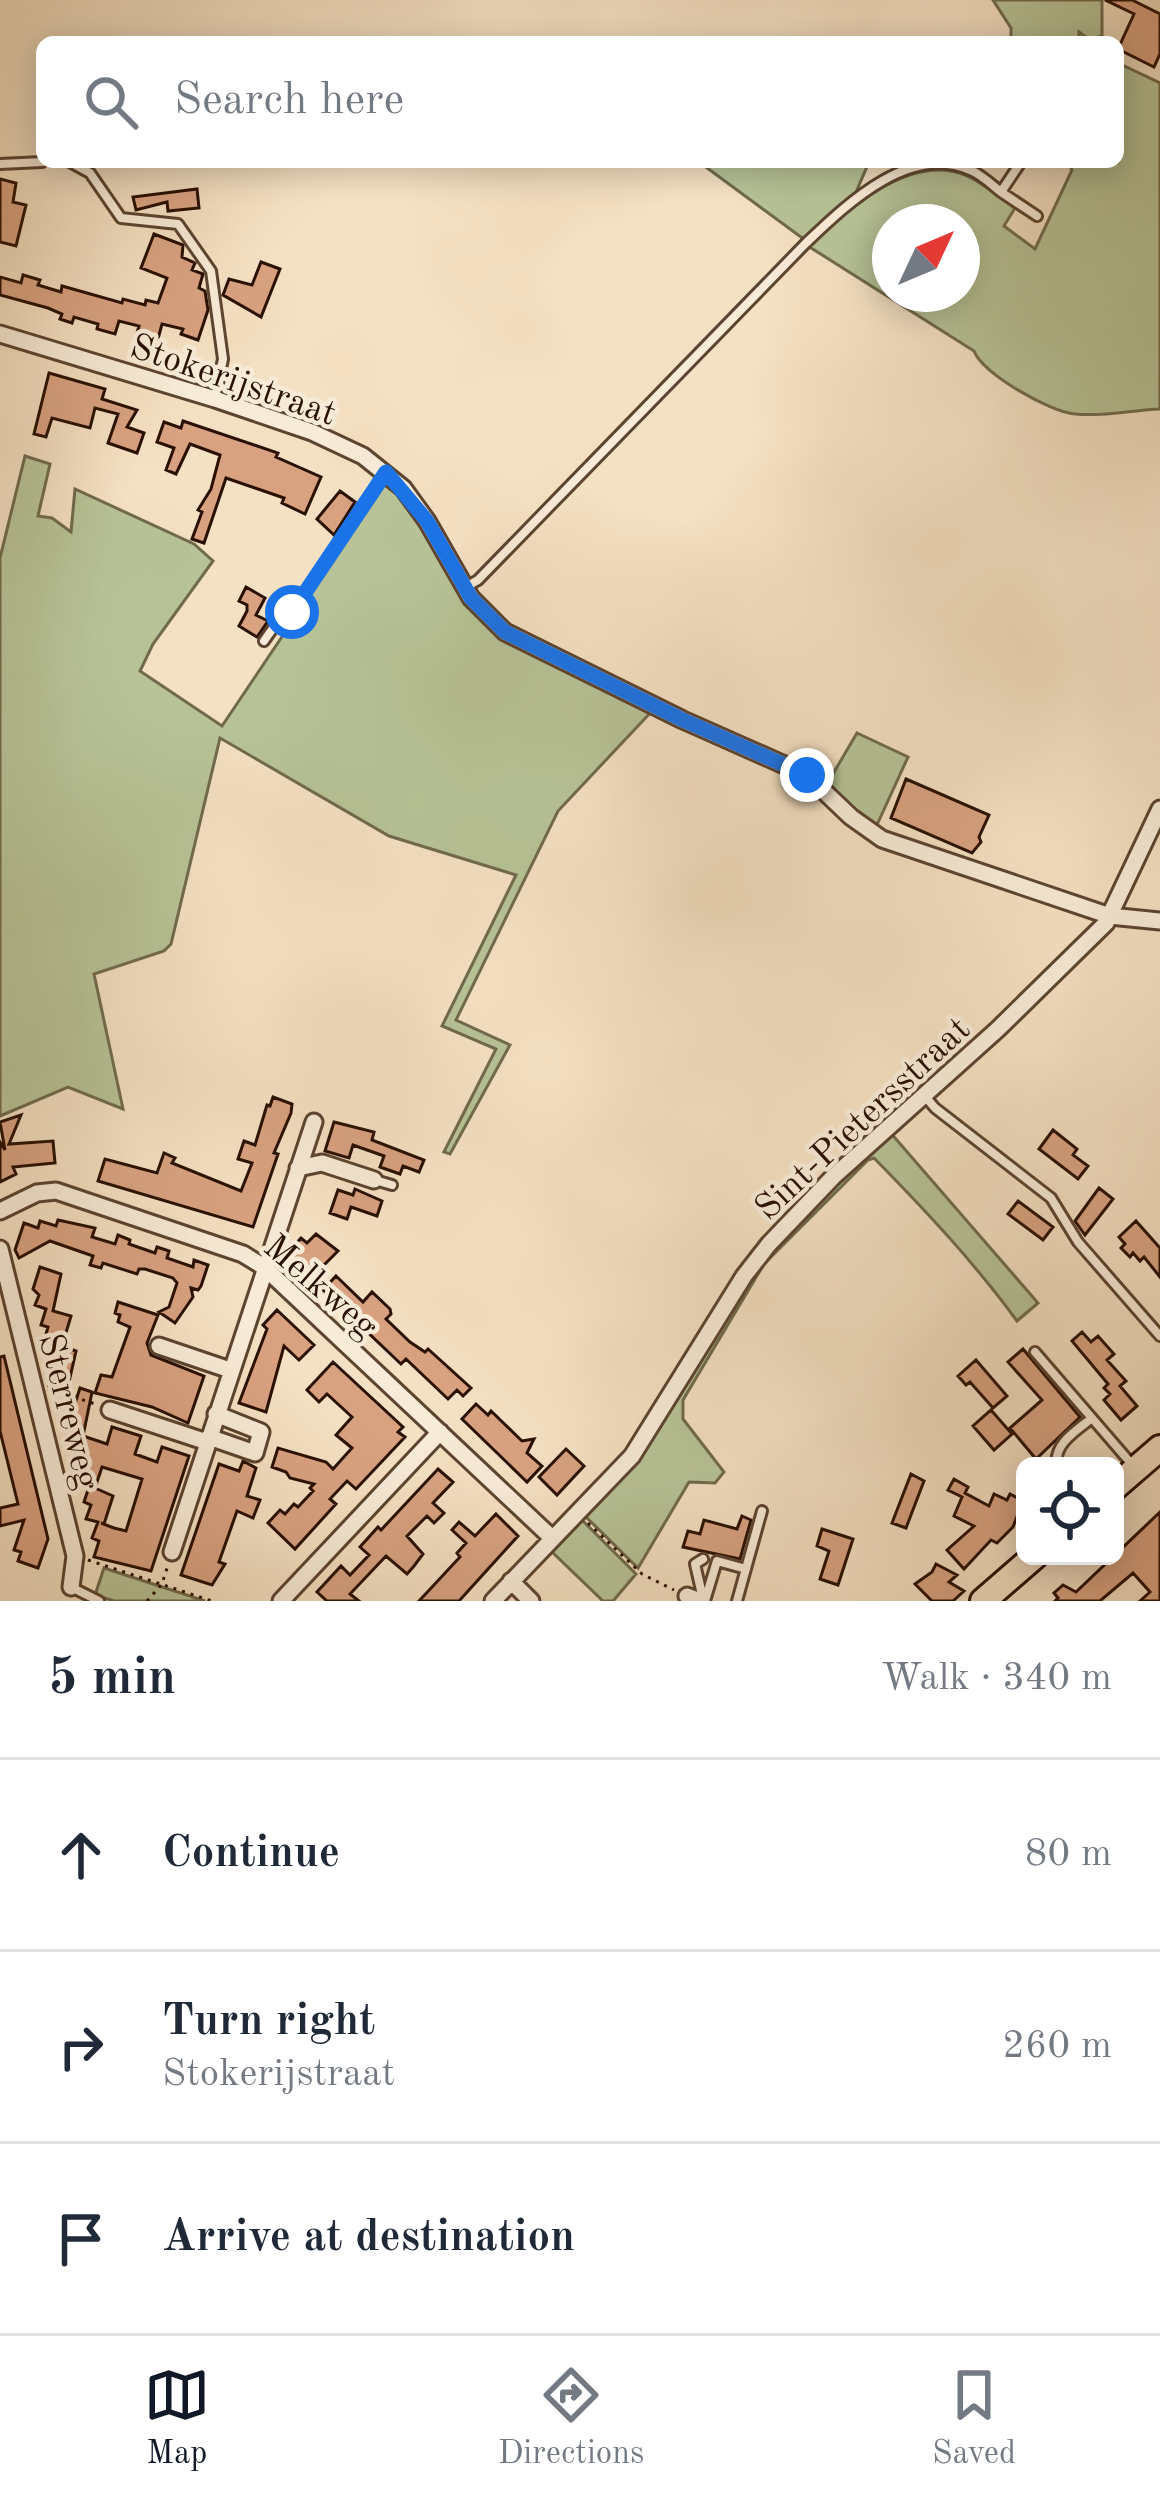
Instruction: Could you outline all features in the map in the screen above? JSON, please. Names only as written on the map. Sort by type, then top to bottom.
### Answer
[{"type":"main road","points":[[1124,1479],[1160,1448]]},
{"type":"main road","points":[[983,1601],[1025,1565]]},
{"type":"street","name":"Stokerijstraat","points":[[0,334],[215,399],[312,432],[362,456],[386,472],[427,521],[465,588],[485,616],[505,632],[807,775],[882,839],[1110,916],[1160,921]]},
{"type":"street","name":"Sint-Pietersstraat","points":[[493,1601],[632,1456],[744,1276],[769,1244],[832,1177],[1022,1006],[1110,916],[1160,809]]},
{"type":"street","points":[[172,1552],[314,1122]]},
{"type":"street","points":[[298,1168],[322,1163],[374,1180]]},
{"type":"street","name":"Melkweg","points":[[0,1211],[37,1193],[56,1191],[243,1253],[264,1267],[551,1537]]},
{"type":"street","name":"Sterreweg","points":[[0,1249],[76,1556],[71,1587]]},
{"type":"street","points":[[159,1346],[230,1370]]},
{"type":"street","points":[[110,1410],[255,1453],[261,1432],[216,1414]]},
{"type":"street","points":[[280,1601],[440,1432]]},
{"type":"street","points":[[511,1581],[531,1601]]},
{"type":"lane","points":[[0,164],[36,162]]},
{"type":"lane","points":[[81,168],[90,173],[121,218],[178,224],[211,271],[223,359],[215,399]]},
{"type":"lane","points":[[465,588],[836,215],[872,188],[914,168]]},
{"type":"lane","points":[[958,168],[974,172],[1037,216]]},
{"type":"lane","points":[[974,172],[976,168]]},
{"type":"lane","points":[[1001,192],[1017,168]]},
{"type":"lane","points":[[264,641],[278,621],[292,612],[386,472]]},
{"type":"lane","points":[[924,1095],[1051,1198],[1078,1242],[1160,1336]]},
{"type":"lane","points":[[374,1180],[392,1185]]},
{"type":"lane","points":[[1035,1352],[1136,1469]]},
{"type":"lane","points":[[1055,1457],[1061,1444],[1092,1418]]},
{"type":"lane","points":[[737,1601],[762,1511]]},
{"type":"lane","points":[[699,1600],[695,1564],[703,1558]]},
{"type":"lane","points":[[699,1600],[717,1561],[746,1569]]},
{"type":"lane","points":[[71,1587],[100,1601]]},
{"type":"path","points":[[34,1388],[44,1387],[110,1410]]},
{"type":"path","points":[[578,1513],[642,1574],[699,1600]]},
{"type":"path","points":[[147,1601],[161,1584],[172,1552]]},
{"type":"path","points":[[76,1556],[212,1601]]},
{"type":"green space","points":[[993,0],[1102,0],[1102,36],[1079,32],[1079,36],[1011,36]]},
{"type":"green space","points":[[1124,66],[1160,83],[1160,409],[1085,415],[1050,407],[1003,381],[974,351],[912,312],[980,312],[980,204],[872,204],[872,286],[808,246],[881,188],[924,171],[946,170],[973,179],[1015,208],[1004,226],[1035,249],[1071,168],[1124,168]]},
{"type":"green space","points":[[707,168],[866,168],[856,192],[805,240]]},
{"type":"green space","points":[[25,456],[50,464],[38,516],[52,518],[71,532],[75,489],[194,544],[213,561],[153,644],[140,671],[222,726],[386,482],[416,512],[469,606],[497,632],[653,710],[558,811],[456,1020],[510,1045],[450,1154],[444,1152],[496,1049],[442,1026],[516,875],[389,836],[220,738],[171,944],[164,951],[94,974],[123,1109],[68,1087],[0,1116],[0,558]]},
{"type":"green space","points":[[857,733],[908,757],[876,827],[827,784]]},
{"type":"green space","points":[[889,1131],[1038,1303],[1017,1321],[930,1217],[874,1158],[868,1160],[764,1264],[683,1400],[683,1419],[724,1472],[715,1483],[689,1482],[638,1568],[585,1516],[627,1470],[758,1262]]},
{"type":"green space","points":[[581,1519],[636,1574],[613,1601],[603,1601],[549,1549]]},
{"type":"green space","points":[[104,1568],[205,1601],[114,1601],[95,1595]]},
{"type":"building","points":[[1105,0],[1132,0],[1160,14],[1160,54],[1154,67],[1124,52],[1124,36],[1134,14]]},
{"type":"building","points":[[0,179],[16,183],[13,202],[26,205],[16,246],[0,242]]},
{"type":"building","points":[[197,189],[199,208],[168,211],[167,202],[136,210],[133,197]]},
{"type":"building","points":[[154,234],[183,245],[182,257],[195,263],[192,270],[203,274],[199,288],[205,291],[208,310],[198,340],[181,334],[183,329],[162,324],[158,339],[137,333],[139,326],[119,321],[115,334],[97,329],[98,324],[74,317],[72,323],[48,308],[0,295],[0,277],[21,283],[23,275],[61,292],[62,286],[122,303],[123,299],[158,303],[167,278],[141,268]]},
{"type":"building","points":[[261,262],[280,269],[261,317],[223,295],[229,279],[252,285]]},
{"type":"building","points":[[49,373],[105,389],[102,399],[137,410],[127,427],[144,433],[137,453],[108,443],[118,414],[95,408],[90,428],[52,418],[46,437],[34,434]]},
{"type":"building","points":[[183,421],[278,453],[276,457],[321,477],[305,514],[282,503],[284,498],[226,478],[204,543],[192,539],[220,455],[190,444],[176,474],[166,470],[174,448],[157,442],[164,422],[181,428]]},
{"type":"building","points":[[340,491],[355,502],[334,535],[317,519]]},
{"type":"building","points":[[246,587],[265,598],[256,615],[268,621],[257,637],[239,626],[247,611],[247,605],[239,601]]},
{"type":"building","points":[[906,779],[989,815],[981,842],[972,853],[891,818]]},
{"type":"building","points":[[273,1097],[292,1104],[291,1113],[253,1227],[98,1181],[105,1159],[157,1173],[164,1153],[175,1158],[172,1163],[241,1191],[252,1163],[238,1159],[244,1141],[255,1145]]},
{"type":"building","points":[[21,1115],[9,1144],[53,1141],[55,1163],[13,1167],[16,1174],[0,1182],[0,1142],[5,1150],[0,1122]]},
{"type":"building","points":[[334,1122],[374,1132],[372,1140],[424,1160],[419,1172],[403,1166],[400,1174],[380,1167],[384,1156],[353,1145],[349,1158],[325,1151]]},
{"type":"building","points":[[1053,1130],[1077,1149],[1073,1155],[1088,1166],[1078,1179],[1039,1149]]},
{"type":"building","points":[[1099,1188],[1113,1199],[1085,1235],[1075,1221]]},
{"type":"building","points":[[355,1189],[382,1201],[377,1216],[351,1207],[347,1219],[330,1213],[338,1190],[353,1195]]},
{"type":"building","points":[[1018,1201],[1053,1227],[1043,1240],[1008,1214]]},
{"type":"building","points":[[58,1220],[95,1228],[92,1237],[115,1244],[118,1235],[155,1253],[157,1247],[169,1251],[167,1258],[193,1267],[194,1260],[208,1265],[201,1286],[191,1288],[193,1297],[175,1323],[159,1312],[169,1307],[177,1283],[173,1278],[145,1269],[137,1274],[103,1263],[101,1268],[90,1265],[93,1256],[50,1241],[19,1258],[15,1250],[24,1223],[38,1228],[40,1221],[56,1226]]},
{"type":"building","points":[[1136,1221],[1160,1248],[1160,1277],[1144,1257],[1140,1261],[1121,1248],[1125,1244],[1119,1237]]},
{"type":"building","points":[[316,1234],[338,1251],[322,1267],[317,1262],[309,1271],[288,1252],[301,1238],[307,1243]]},
{"type":"building","points":[[40,1267],[61,1274],[53,1311],[71,1316],[62,1346],[76,1351],[67,1391],[49,1386],[55,1345],[44,1341],[48,1327],[41,1325],[46,1309],[35,1305],[39,1295],[33,1289]]},
{"type":"building","points":[[336,1276],[363,1302],[372,1292],[390,1309],[386,1319],[471,1388],[463,1396],[457,1390],[448,1399],[406,1359],[401,1364],[360,1325],[364,1320],[346,1302],[341,1307],[323,1290]]},
{"type":"building","points":[[118,1302],[158,1315],[147,1343],[151,1355],[204,1376],[188,1423],[152,1407],[95,1393],[101,1375],[112,1377],[130,1327],[118,1322]]},
{"type":"building","points":[[277,1310],[314,1345],[299,1360],[284,1346],[266,1412],[239,1403],[267,1329],[263,1325]]},
{"type":"building","points":[[1082,1332],[1091,1342],[1098,1336],[1114,1354],[1107,1360],[1126,1381],[1120,1386],[1137,1406],[1121,1420],[1104,1400],[1110,1394],[1104,1388],[1108,1384],[1072,1341]]},
{"type":"building","points":[[1023,1349],[1080,1417],[1038,1457],[1010,1428],[1042,1400],[1008,1362]]},
{"type":"building","points":[[4,1356],[48,1539],[38,1568],[18,1561],[21,1552],[14,1550],[24,1520],[0,1526],[0,1508],[18,1504],[0,1431],[0,1357]]},
{"type":"building","points":[[976,1360],[1007,1396],[993,1408],[970,1382],[966,1385],[958,1376]]},
{"type":"building","points":[[333,1362],[403,1427],[398,1432],[405,1437],[356,1489],[347,1481],[330,1499],[336,1504],[295,1549],[268,1523],[280,1510],[285,1514],[294,1504],[298,1507],[314,1484],[272,1467],[278,1448],[326,1462],[333,1469],[352,1448],[336,1435],[352,1417],[327,1394],[319,1402],[307,1390]]},
{"type":"building","points":[[80,1388],[92,1392],[83,1436],[107,1444],[112,1427],[141,1436],[135,1454],[157,1462],[162,1447],[189,1456],[151,1571],[94,1557],[99,1541],[92,1538],[98,1522],[86,1519],[91,1505],[84,1502],[89,1487],[78,1483],[82,1469],[75,1467],[80,1451],[69,1447],[73,1433],[66,1431]],"holes":[[[102,1467],[142,1479],[126,1531],[114,1528],[101,1523],[113,1496],[95,1488]]]},
{"type":"building","points":[[476,1404],[488,1415],[491,1411],[522,1441],[534,1439],[527,1453],[542,1466],[527,1482],[462,1419]]},
{"type":"building","points":[[991,1410],[1012,1434],[994,1450],[973,1426]]},
{"type":"building","points":[[566,1449],[584,1466],[557,1495],[539,1477]]},
{"type":"building","points":[[243,1461],[256,1468],[247,1496],[260,1500],[253,1518],[237,1511],[219,1562],[225,1564],[212,1585],[181,1575],[219,1464],[239,1471]]},
{"type":"building","points":[[438,1469],[453,1482],[433,1503],[444,1513],[434,1523],[427,1516],[407,1536],[423,1554],[407,1574],[386,1556],[350,1594],[359,1601],[327,1601],[317,1592],[341,1566],[350,1575],[369,1555],[360,1547]]},
{"type":"building","points":[[911,1474],[924,1481],[906,1528],[892,1523]]},
{"type":"building","points":[[954,1479],[968,1487],[965,1493],[989,1506],[994,1494],[1007,1500],[1010,1494],[1016,1497],[1013,1527],[997,1543],[991,1540],[964,1569],[947,1550],[974,1526],[954,1516],[962,1497],[948,1490]]},
{"type":"building","points":[[1160,1512],[1160,1601],[1140,1601],[1150,1592],[1133,1573],[1100,1601],[1055,1601],[1054,1593],[1063,1585],[1076,1592],[1104,1565],[1124,1565],[1124,1546]]},
{"type":"building","points":[[496,1514],[518,1536],[459,1601],[419,1601],[460,1557],[457,1553],[466,1543],[452,1530],[459,1522],[475,1536]]},
{"type":"building","points":[[742,1516],[751,1520],[740,1559],[683,1547],[688,1531],[700,1534],[704,1520],[737,1529]]},
{"type":"building","points":[[822,1529],[853,1539],[838,1585],[820,1579],[829,1551],[817,1546]]},
{"type":"building","points":[[936,1564],[957,1575],[949,1582],[964,1591],[953,1601],[932,1601],[915,1584]]},
{"type":"route","points":[[292,612],[386,472],[427,521],[471,598],[505,632],[807,775]]}]
